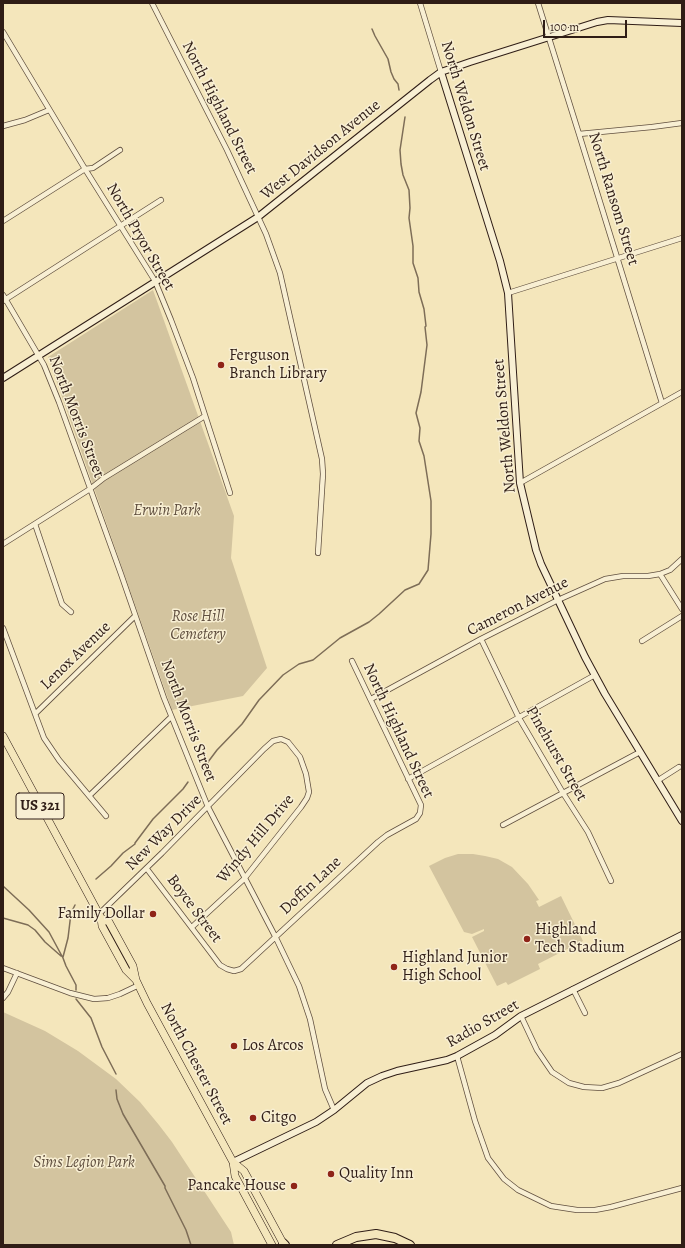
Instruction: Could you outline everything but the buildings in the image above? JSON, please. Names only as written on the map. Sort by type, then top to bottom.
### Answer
[{"type":"highway","points":[[338,1245],[356,1237],[376,1234],[395,1238],[410,1245]]},
{"type":"main road","name":"North Chester Street","points":[[3,736],[100,916],[102,926],[126,970],[137,982],[233,1162],[235,1176],[272,1245]]},
{"type":"main road","name":"North Chester Street","points":[[233,1162],[244,1171],[284,1244]]},
{"type":"street","name":"North Highland Street","points":[[152,3],[227,150],[266,234],[280,274],[322,459],[323,474],[318,553]]},
{"type":"street","name":"North Weldon Street","points":[[420,3],[500,261],[508,293],[520,484],[536,550],[541,564],[595,675],[657,781],[680,814],[682,821]]},
{"type":"street","name":"North Ransom Street","points":[[538,3],[662,403]]},
{"type":"street","name":"West Davidson Avenue","points":[[3,378],[258,217],[441,72],[589,23],[608,20],[682,23]]},
{"type":"street","name":"North Pryor Street","points":[[3,32],[5,40],[155,281],[193,378],[230,493]]},
{"type":"street","points":[[3,126],[25,120],[49,110]]},
{"type":"street","points":[[579,134],[682,123]]},
{"type":"street","points":[[3,221],[85,169],[93,168],[120,150]]},
{"type":"street","points":[[4,300],[161,200]]},
{"type":"street","points":[[508,293],[682,238]]},
{"type":"street","name":"North Morris Street","points":[[3,294],[4,300],[39,356],[60,402],[171,717],[208,807],[276,938],[299,986],[310,1019],[326,1089],[334,1110]]},
{"type":"street","points":[[520,484],[682,392]]},
{"type":"street","points":[[3,544],[104,478],[205,416]]},
{"type":"street","points":[[35,524],[62,604],[71,612]]},
{"type":"street","name":"Cameron Avenue","points":[[371,699],[481,639],[558,600],[610,578],[660,574],[670,570],[682,559]]},
{"type":"street","points":[[660,574],[682,609]]},
{"type":"street","name":"Lenox Avenue","points":[[35,714],[136,616]]},
{"type":"street","points":[[642,641],[682,616]]},
{"type":"street","points":[[3,628],[44,738],[48,745],[106,816]]},
{"type":"street","name":"Pinehurst Street","points":[[481,639],[519,718],[588,832],[611,881]]},
{"type":"street","name":"North Highland Street","points":[[352,661],[421,805],[420,813]]},
{"type":"street","points":[[408,779],[595,675]]},
{"type":"street","points":[[89,796],[171,717]]},
{"type":"street","name":"New Way Drive","points":[[100,916],[264,749],[273,741],[281,739]]},
{"type":"street","name":"Windy Hill Drive","points":[[192,927],[244,878],[307,798],[309,792],[306,774],[300,757],[288,742],[281,739]]},
{"type":"street","points":[[503,825],[640,752]]},
{"type":"street","points":[[657,781],[679,767]]},
{"type":"street","name":"Doffin Lane","points":[[220,965],[227,970],[234,971],[241,969],[378,842],[387,835],[416,819],[420,813]]},
{"type":"street","name":"Boyce Street","points":[[147,869],[220,965]]},
{"type":"street","name":"Radio Street","points":[[233,1162],[316,1122],[367,1084],[382,1076],[397,1071],[447,1060],[457,1056],[495,1035],[521,1016],[682,935]]},
{"type":"street","points":[[3,968],[70,993],[94,999],[108,998],[120,994],[137,982]]},
{"type":"street","points":[[3,998],[8,992],[17,973]]},
{"type":"street","points":[[573,989],[586,1013]]},
{"type":"street","points":[[521,1016],[537,1050],[552,1072],[569,1083],[584,1087],[602,1088],[619,1083],[682,1054]]},
{"type":"street","points":[[457,1056],[475,1121],[488,1158],[504,1179],[518,1190],[550,1206],[577,1210],[596,1210],[682,1188]]},
{"type":"green space","name":"Erwin Park","points":[[153,290],[234,516],[231,558],[267,668],[243,696],[172,710],[48,357]]},
{"type":"green space","points":[[458,854],[473,854],[498,859],[512,867],[528,884],[539,900],[536,901],[539,907],[561,896],[583,941],[538,964],[540,969],[508,985],[506,982],[497,986],[472,937],[484,931],[484,929],[472,934],[464,932],[429,866],[445,858]]},
{"type":"green space","name":"Sims Legion Park","points":[[3,1012],[45,1031],[78,1051],[116,1079],[140,1102],[172,1142],[231,1232],[234,1245],[3,1245]]},
{"type":"waterway","points":[[372,29],[388,59],[391,72],[398,84],[399,90]]},
{"type":"waterway","points":[[202,770],[217,750],[242,724],[259,700],[283,675],[299,664],[313,660],[340,638],[369,622],[405,590],[419,584],[428,570],[431,534],[431,501],[424,456],[419,441],[420,428],[416,413],[421,392],[427,345],[424,309],[419,292],[418,278],[413,263],[413,246],[409,218],[409,190],[403,175],[401,164],[400,150],[405,117]]},
{"type":"waterway","points":[[96,879],[123,853],[135,844],[153,819],[188,782]]},
{"type":"waterway","points":[[3,886],[29,910],[49,932],[76,985],[76,990]]},
{"type":"waterway","points":[[63,957],[68,938],[71,913],[75,905]]},
{"type":"waterway","points":[[3,918],[28,925],[61,956]]},
{"type":"waterway","points":[[76,999],[91,1018],[102,1047],[116,1074]]},
{"type":"waterway","points":[[116,1090],[117,1099],[123,1114],[165,1186],[186,1230],[191,1245]]},
{"type":"place","name":"Ferguson Branch Library","points":[[221,365]]},
{"type":"place","name":"Family Dollar","points":[[153,914]]},
{"type":"place","name":"Highland Tech Stadium","points":[[527,939]]},
{"type":"place","name":"Highland Junior High School","points":[[394,967]]},
{"type":"place","name":"Los Arcos","points":[[234,1046]]},
{"type":"place","name":"Citgo","points":[[253,1118]]},
{"type":"place","name":"Quality Inn","points":[[331,1174]]},
{"type":"place","name":"Pancake House","points":[[294,1186]]},
{"type":"park label","name":"Rose Hill Cemetery","points":[[198,626]]}]
